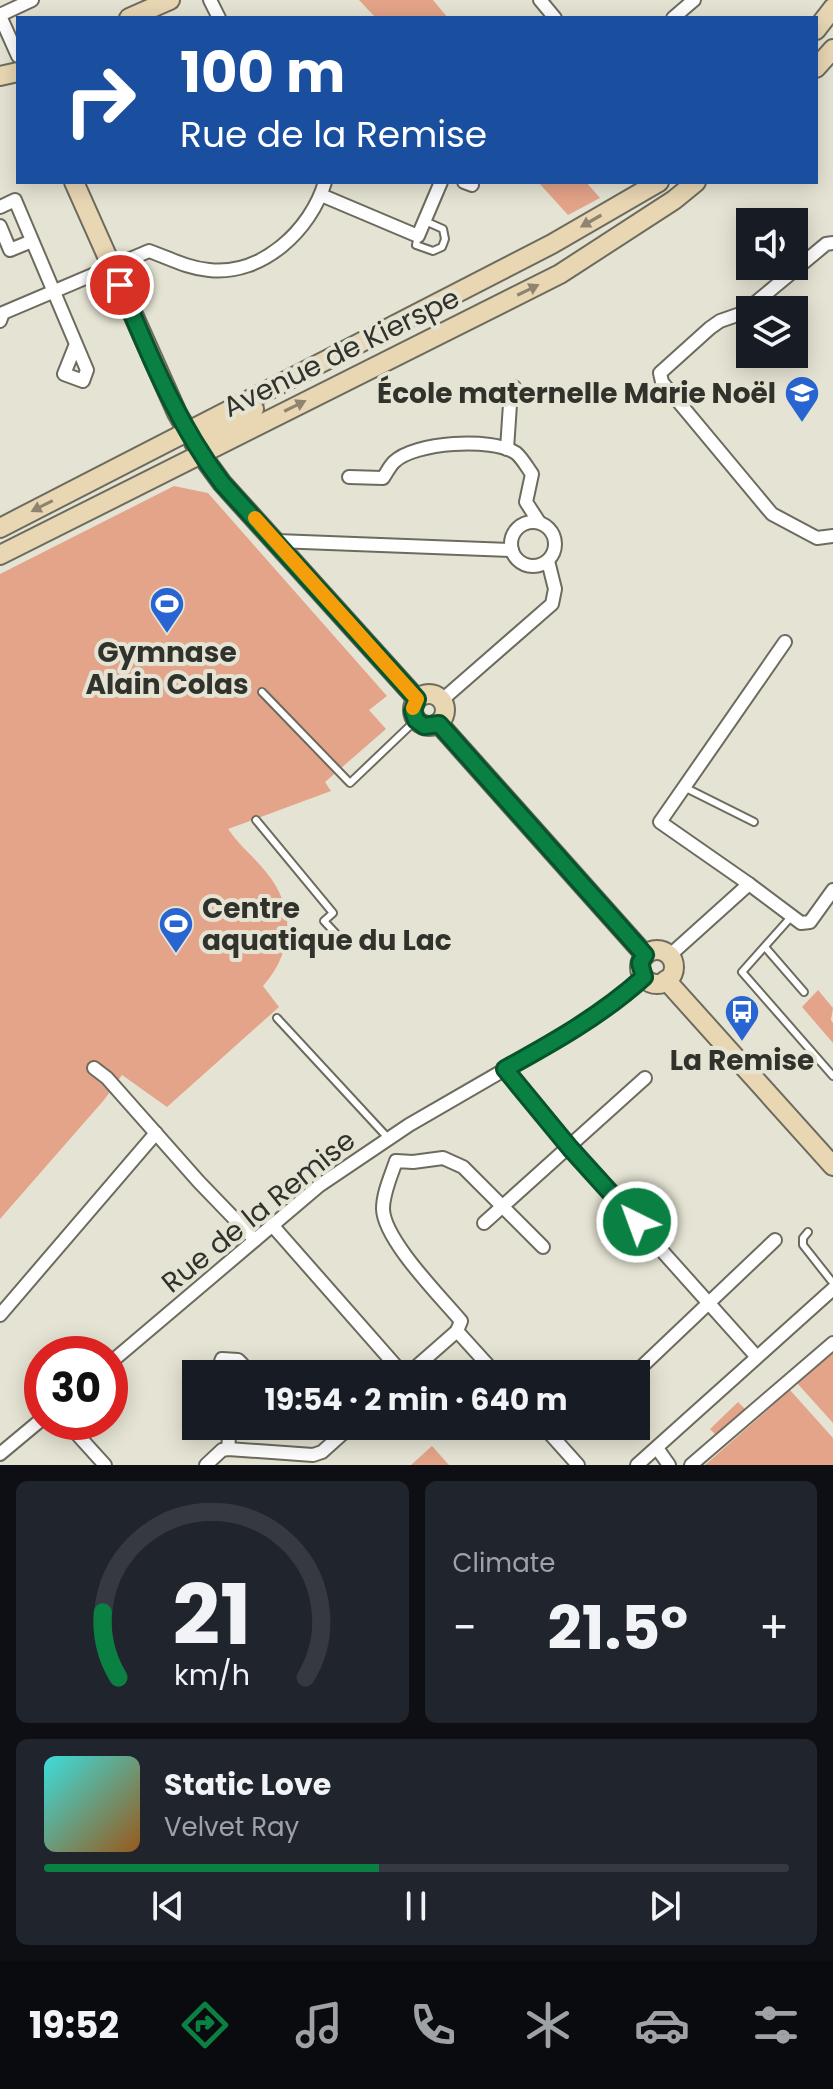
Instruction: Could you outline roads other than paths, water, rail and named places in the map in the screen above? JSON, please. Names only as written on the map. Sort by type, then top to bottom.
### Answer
[{"type":"main road","points":[[134,16],[170,0]]},
{"type":"main road","points":[[818,27],[833,8]]},
{"type":"main road","points":[[818,66],[833,49]]},
{"type":"main road","points":[[75,184],[186,431],[200,453],[222,483],[417,699]]},
{"type":"main road","name":"Avenue de Kierspe","points":[[0,528],[552,244],[656,184]]},
{"type":"main road","name":"Avenue de Kierspe","points":[[0,555],[560,274],[694,184]]},
{"type":"main road","points":[[200,453],[209,433],[313,377],[350,347]]},
{"type":"main road","points":[[35,537],[76,504],[176,453],[186,431]]},
{"type":"main road","points":[[431,694],[442,700],[445,715],[439,724],[424,726],[416,720],[413,711],[417,699],[431,694]]},
{"type":"main road","points":[[439,724],[645,955]]},
{"type":"main road","points":[[655,950],[669,956],[673,966],[666,980],[657,983],[644,977],[640,963],[645,955],[655,950]]},
{"type":"main road","points":[[666,980],[833,1166]]},
{"type":"street","points":[[16,51],[0,15],[32,0]]},
{"type":"street","points":[[540,0],[553,16]]},
{"type":"street","points":[[675,16],[694,0]]},
{"type":"street","points":[[0,321],[3,313],[149,251],[191,268],[214,271],[252,265],[293,236],[310,216],[323,188],[418,236],[440,184]]},
{"type":"street","points":[[0,207],[15,200],[76,344]]},
{"type":"street","points":[[0,226],[10,250],[32,241]]},
{"type":"street","points":[[833,243],[826,244],[743,313],[720,321],[660,373],[662,382],[772,514],[817,538],[833,536]]},
{"type":"street","points":[[507,449],[514,387]]},
{"type":"street","points":[[349,477],[383,478],[394,462],[409,453],[455,444],[490,443],[518,454],[532,474],[526,502],[539,522]]},
{"type":"street","points":[[539,522],[547,526],[555,539],[555,548],[548,561],[536,566],[528,565],[515,557],[511,541],[518,528],[539,522]]},
{"type":"street","points":[[277,541],[512,550]]},
{"type":"street","points":[[442,700],[552,604],[555,589],[548,561]]},
{"type":"street","points":[[785,642],[660,822],[801,923],[810,922],[833,890]]},
{"type":"street","points":[[669,956],[749,884]]},
{"type":"street","name":"Rue de la Remise","points":[[128,1348],[320,1185],[386,1141],[575,1029],[627,993],[644,977]]},
{"type":"street","points":[[94,1068],[107,1078],[255,1240]]},
{"type":"street","points":[[505,1069],[570,1148],[756,1356]]},
{"type":"street","points":[[484,1223],[645,1078]]},
{"type":"street","points":[[0,1315],[156,1133]]},
{"type":"street","points":[[386,1141],[396,1161],[385,1194],[383,1211],[387,1226],[461,1321],[457,1331],[423,1360]]},
{"type":"street","points":[[396,1161],[443,1158],[453,1161],[474,1176],[543,1247]]},
{"type":"street","points":[[272,1225],[393,1360]]},
{"type":"street","points":[[649,1360],[775,1240]]},
{"type":"street","points":[[637,1465],[833,1289]]},
{"type":"street","points":[[457,1331],[483,1360]]},
{"type":"street","points":[[691,1465],[833,1343]]},
{"type":"street","points":[[0,1454],[24,1434]]},
{"type":"street","points":[[82,1440],[105,1465]]},
{"type":"street","points":[[228,1449],[229,1440]]},
{"type":"street","points":[[206,1465],[222,1450],[313,1455],[322,1452],[335,1440]]},
{"type":"street","points":[[556,1440],[578,1465]]},
{"type":"street","points":[[657,1448],[669,1465]]},
{"type":"lane","points":[[418,236],[416,245],[433,251],[442,247],[445,239],[443,229],[425,221]]},
{"type":"lane","points":[[262,692],[350,783],[416,720]]},
{"type":"lane","points":[[684,787],[754,822]]},
{"type":"lane","points":[[256,820],[333,913],[324,921],[340,938]]},
{"type":"lane","points":[[791,917],[742,972],[833,1076]]},
{"type":"lane","points":[[765,947],[804,992]]},
{"type":"lane","points":[[277,1018],[386,1141]]},
{"type":"lane","points":[[808,1232],[803,1238],[803,1245],[833,1283]]},
{"type":"place","name":"École maternelle Marie Noël","points":[[802,424]]},
{"type":"place","name":"Gymnase Alain Colas","points":[[167,635]]},
{"type":"place","name":"Centre aquatique du Lac","points":[[176,955]]},
{"type":"place","name":"La Remise","points":[[742,1043]]}]
